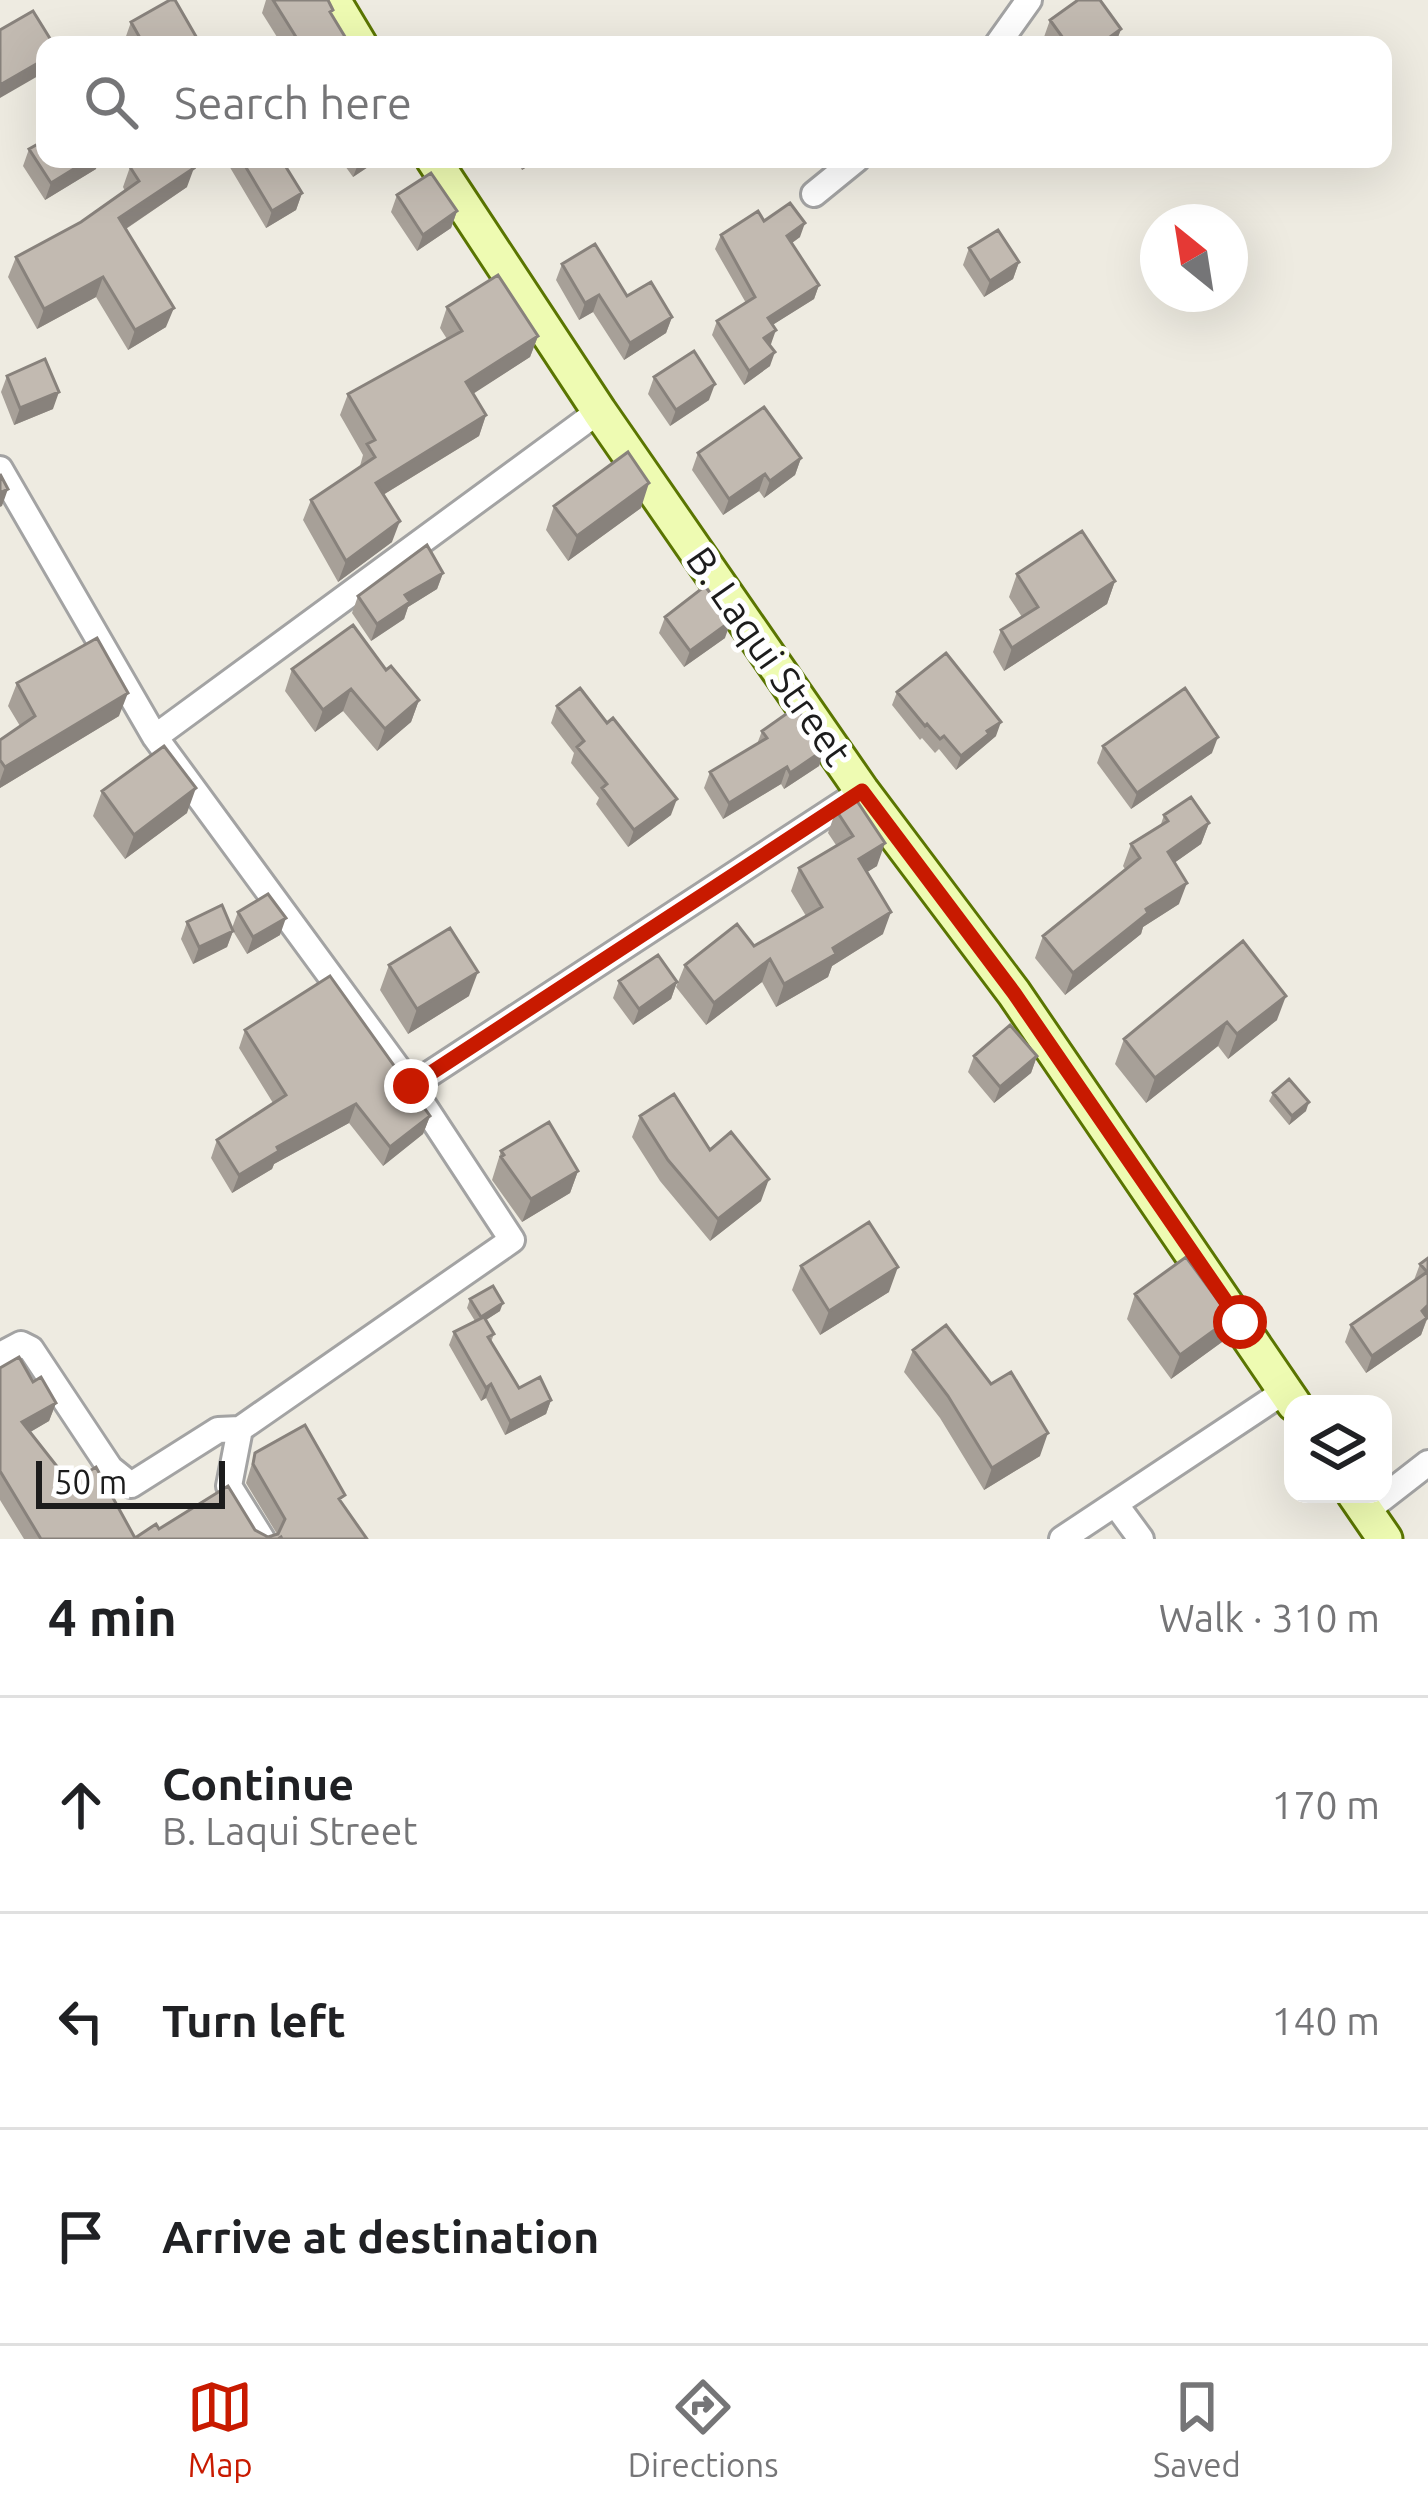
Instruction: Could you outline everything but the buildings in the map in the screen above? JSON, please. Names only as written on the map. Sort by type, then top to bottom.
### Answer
[{"type":"main road","points":[[334,0],[355,36]]},
{"type":"main road","name":"B. Laqui Street","points":[[439,168],[599,411],[862,791],[1014,993],[1287,1395]]},
{"type":"street","points":[[1003,36],[1029,0]]},
{"type":"street","points":[[814,194],[846,168]]},
{"type":"street","points":[[155,736],[599,411]]},
{"type":"street","points":[[0,469],[155,736],[411,1086],[512,1240],[240,1429],[218,1430],[130,1485],[110,1468],[31,1348],[20,1344],[0,1355]]},
{"type":"street","points":[[411,1086],[862,791]]},
{"type":"street","points":[[1062,1539],[1284,1401]]},
{"type":"street","points":[[240,1429],[229,1486],[262,1539]]},
{"type":"street","points":[[1368,1515],[1428,1463]]},
{"type":"street","points":[[1116,1505],[1142,1539]]},
{"type":"route","points":[[411,1086],[862,791],[1014,993],[1240,1322]]}]
